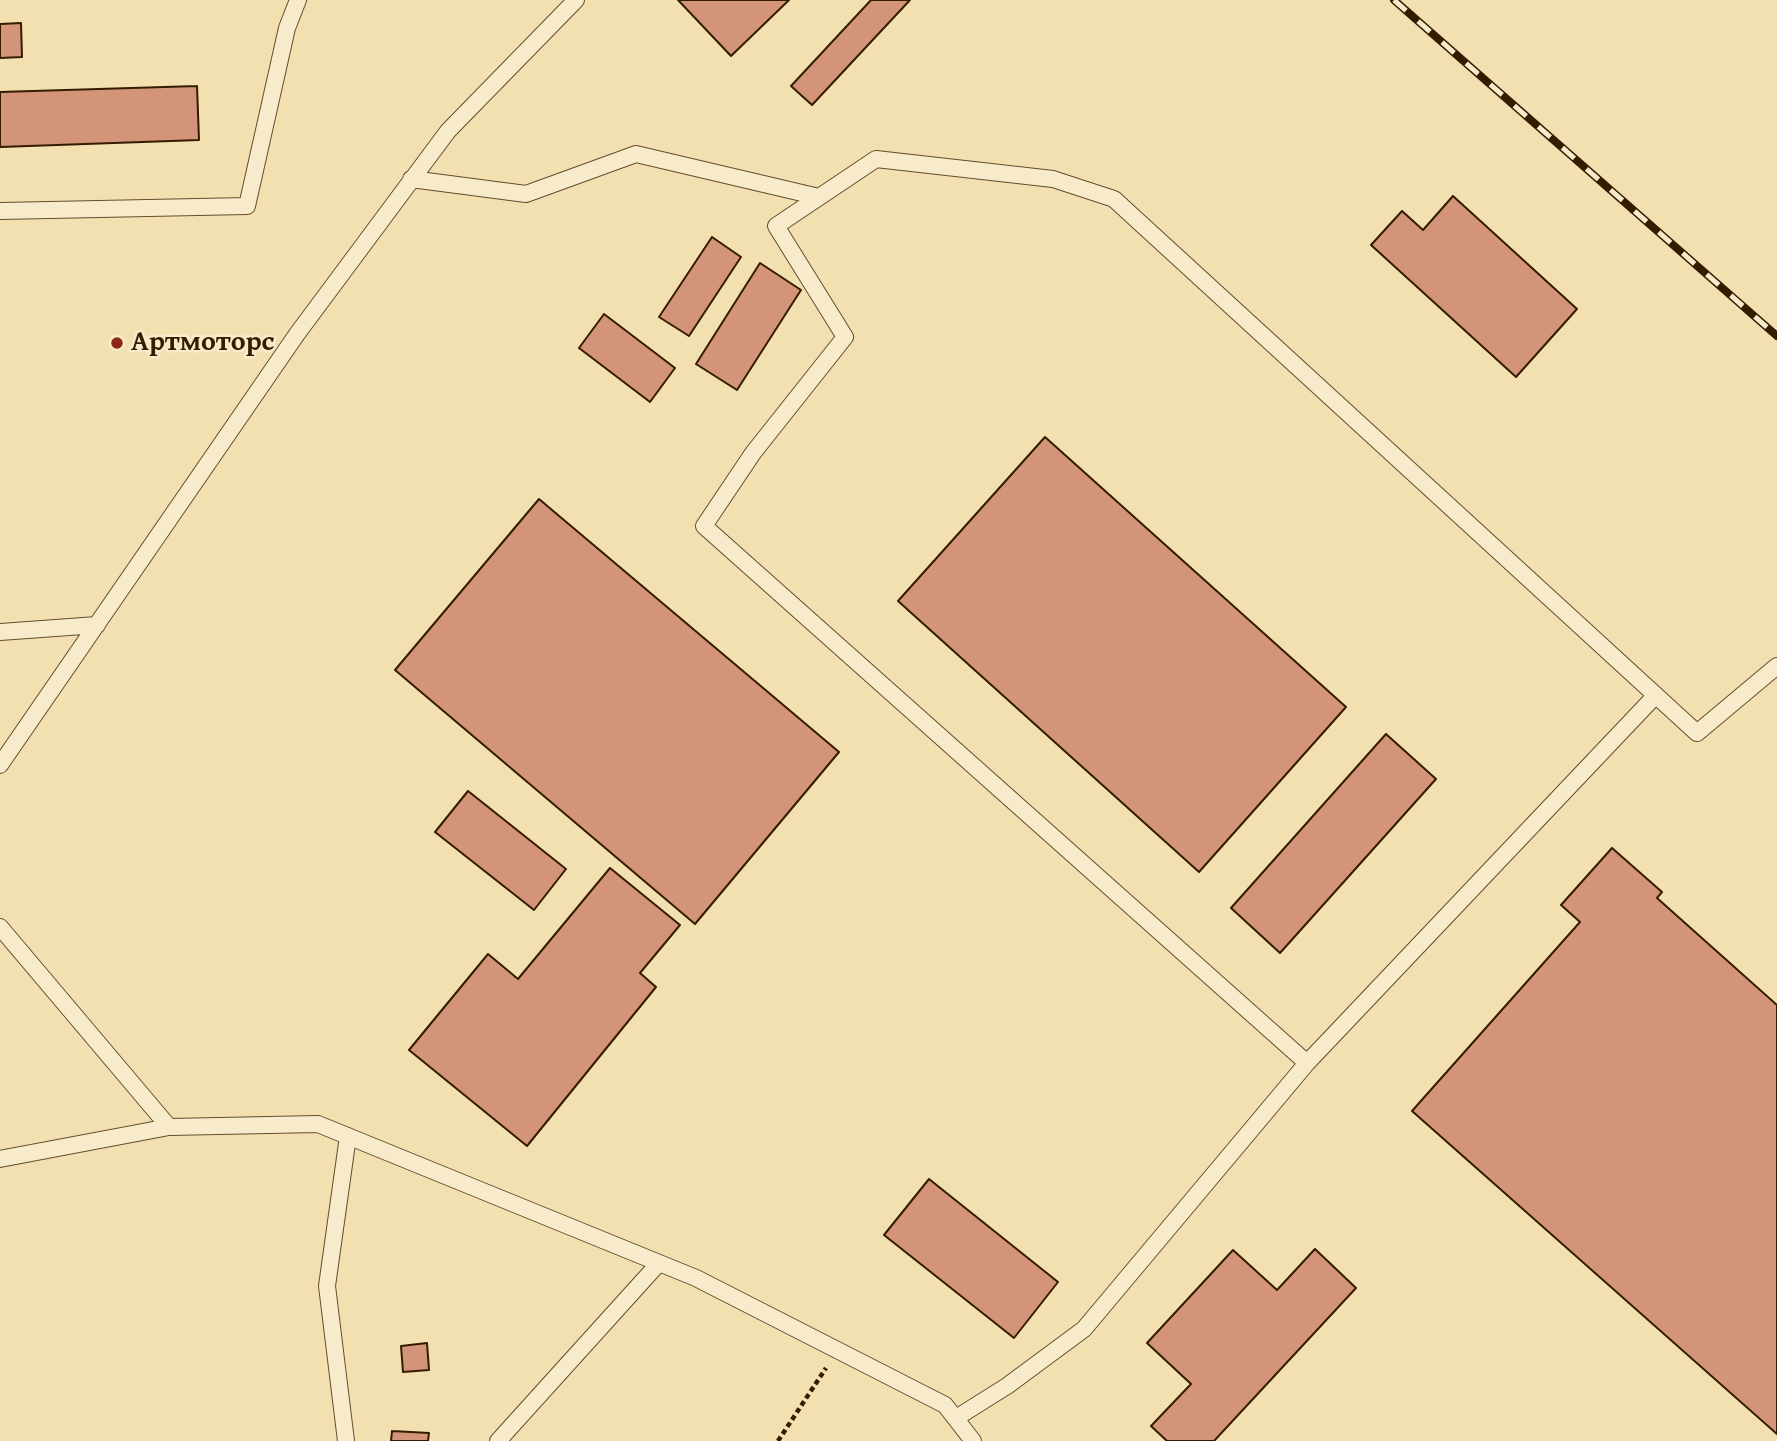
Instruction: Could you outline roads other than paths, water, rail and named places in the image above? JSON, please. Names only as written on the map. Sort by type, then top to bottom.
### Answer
[{"type":"lane","points":[[0,211],[247,206],[286,28],[298,0]]},
{"type":"lane","points":[[0,765],[297,334],[411,179],[448,131],[576,0]]},
{"type":"lane","points":[[411,179],[526,194],[636,155],[819,197]]},
{"type":"lane","points":[[1307,1063],[704,526],[753,453],[845,337],[776,226],[876,159],[1053,179],[1114,199],[1697,733],[1777,666]]},
{"type":"lane","points":[[0,632],[97,625]]},
{"type":"lane","points":[[956,1418],[1007,1386],[1084,1329],[1307,1063],[1656,695]]},
{"type":"lane","points":[[0,927],[169,1127]]},
{"type":"lane","points":[[0,1159],[169,1127],[318,1124],[696,1278],[945,1405],[973,1441]]},
{"type":"lane","points":[[346,1441],[327,1286],[348,1136]]},
{"type":"lane","points":[[498,1441],[659,1263]]},
{"type":"railway","points":[[1394,0],[1777,336]]},
{"type":"place","name":"Артмоторс","points":[[117,343]]}]
